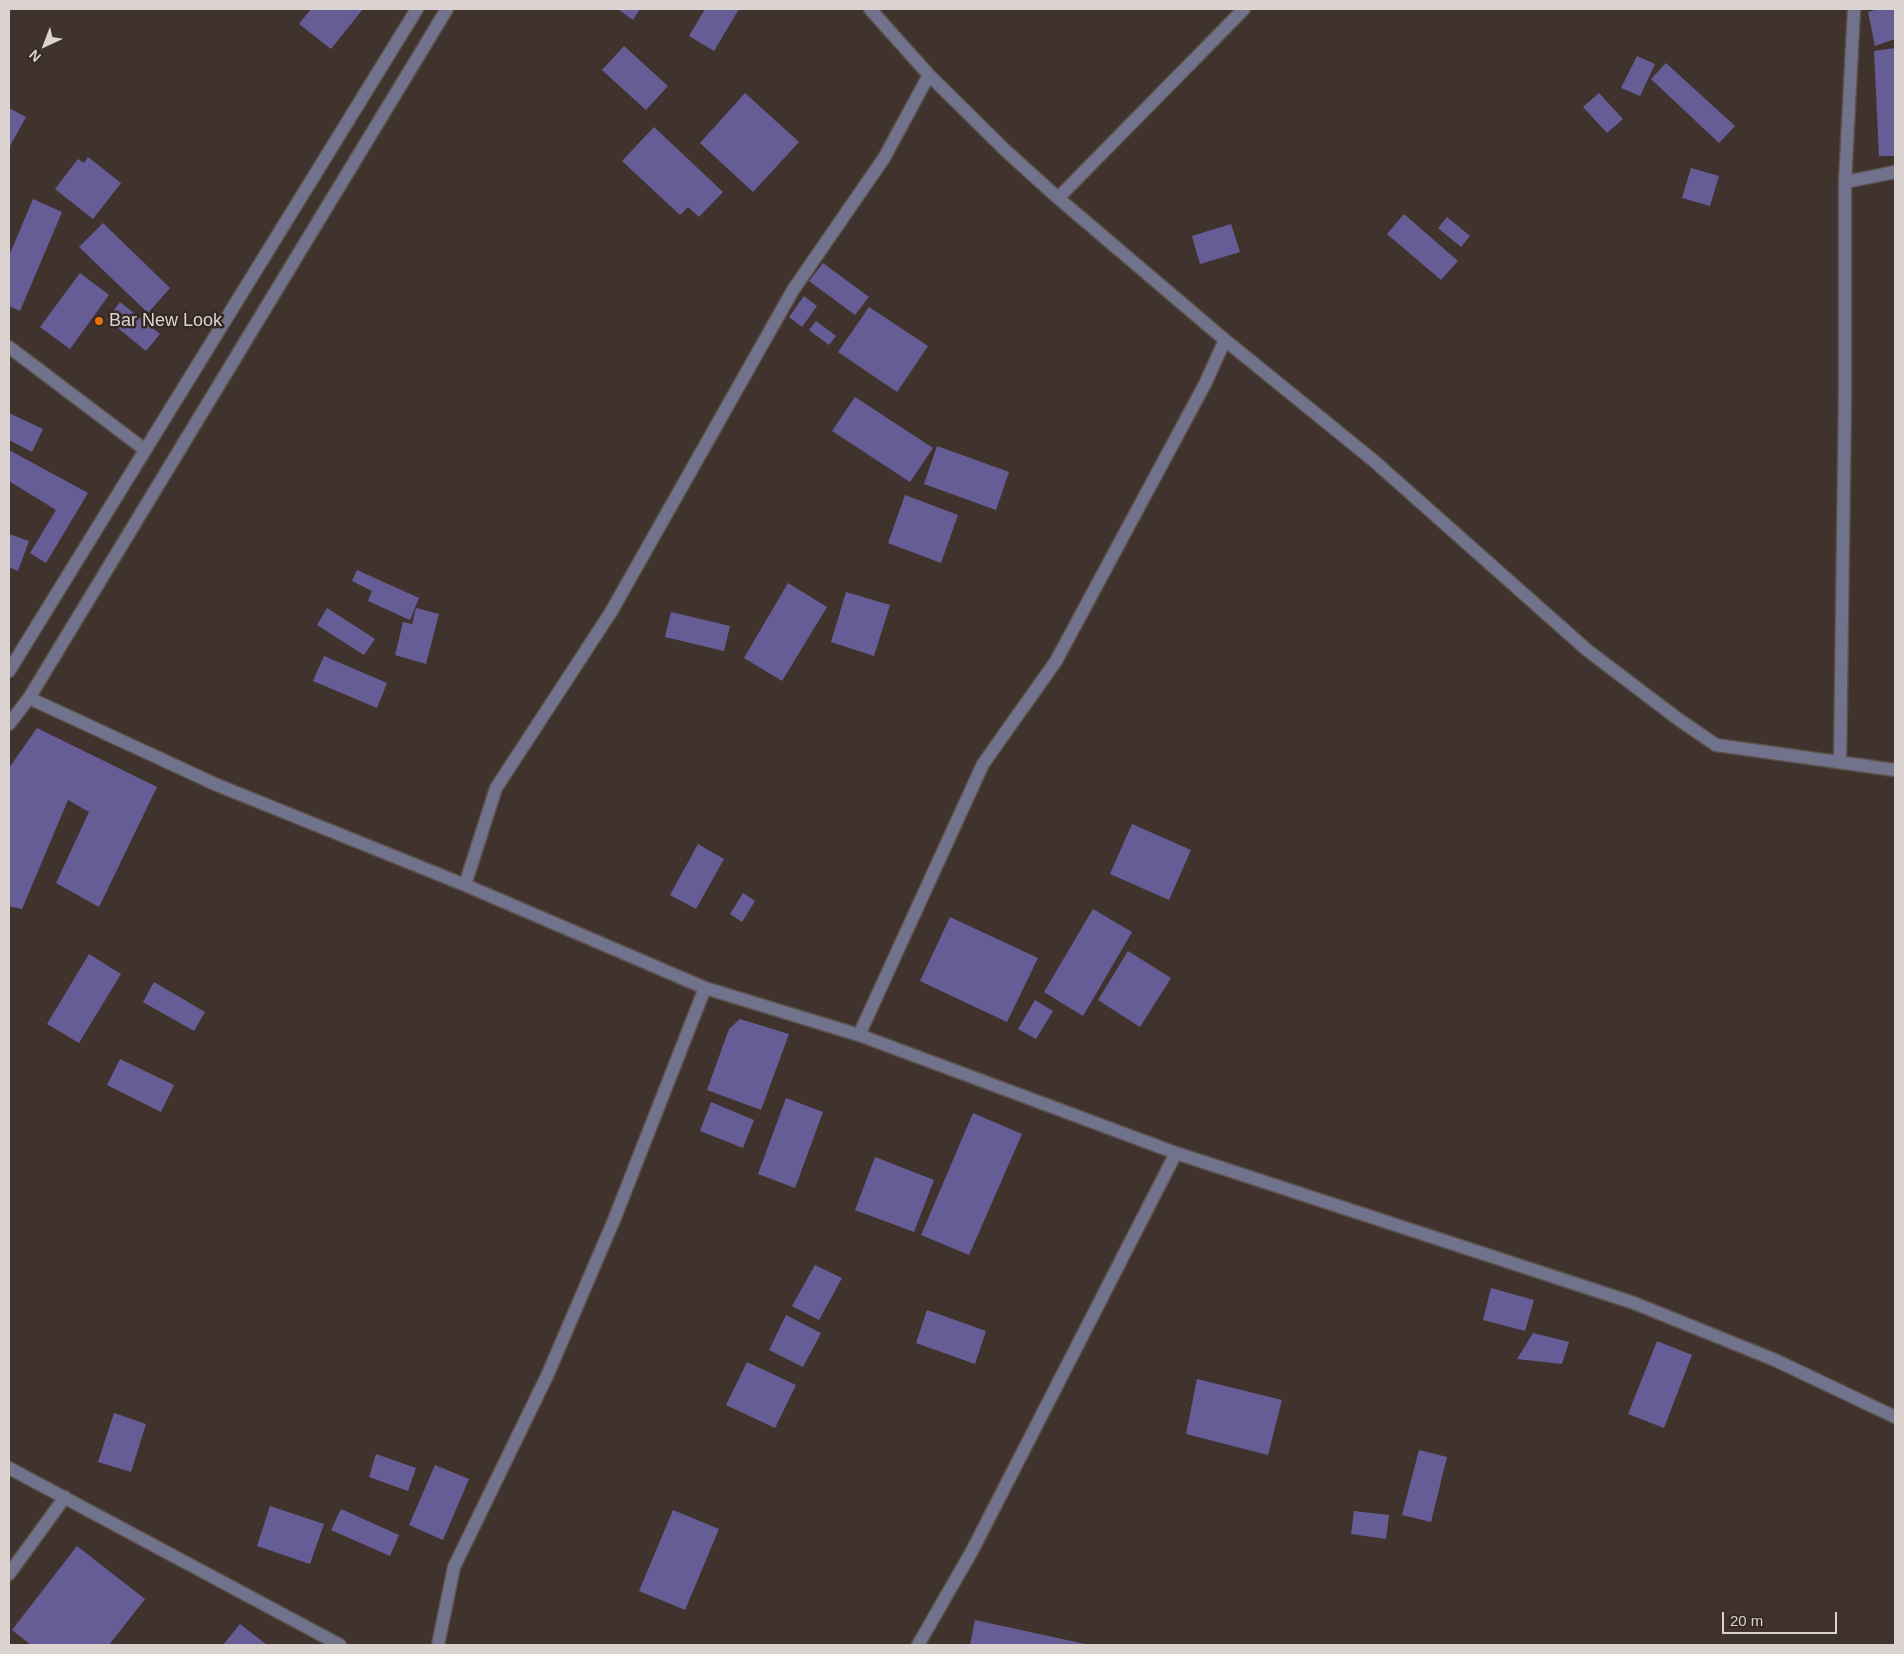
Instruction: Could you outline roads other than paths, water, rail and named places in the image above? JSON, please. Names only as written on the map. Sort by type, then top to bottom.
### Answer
[{"type":"street","points":[[9,671],[144,449],[417,9]]},
{"type":"street","points":[[9,724],[29,698],[447,9]]},
{"type":"street","points":[[870,9],[929,75],[1058,198],[1225,340],[1374,461],[1587,650],[1678,719],[1716,745],[1895,770]]},
{"type":"street","points":[[1058,198],[1244,9]]},
{"type":"street","points":[[1840,762],[1845,396],[1845,182],[1854,9]]},
{"type":"street","points":[[465,885],[496,788],[611,612],[793,290],[884,158],[929,75]]},
{"type":"street","points":[[1845,182],[1895,172]]},
{"type":"street","points":[[859,1035],[983,764],[1056,661],[1206,384],[1225,340]]},
{"type":"street","points":[[9,347],[144,449]]},
{"type":"street","points":[[29,698],[217,785],[465,885],[705,988],[859,1035],[1176,1153],[1634,1303],[1775,1360],[1895,1416]]},
{"type":"street","points":[[438,1645],[454,1567],[547,1376],[614,1220],[705,988]]},
{"type":"street","points":[[918,1645],[972,1551],[1176,1153]]},
{"type":"street","points":[[9,1468],[340,1645]]},
{"type":"street","points":[[9,1574],[65,1497]]},
{"type":"place","name":"Bar New Look","points":[[99,321]]}]
